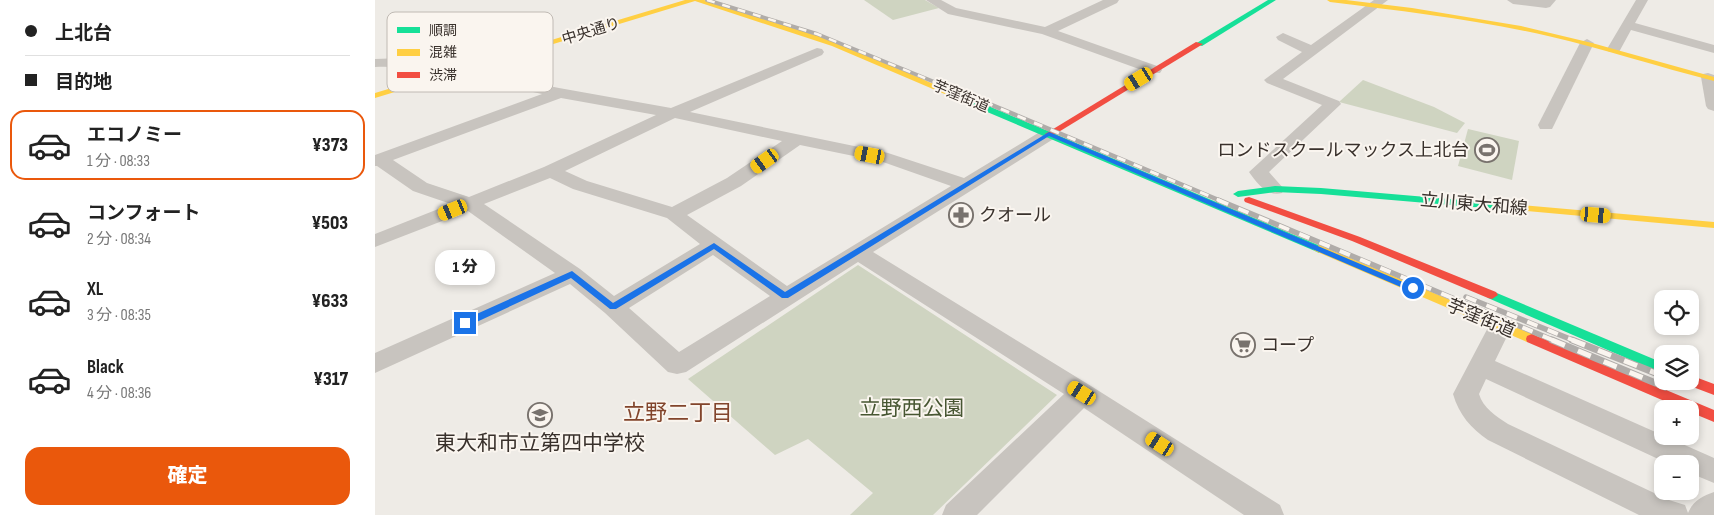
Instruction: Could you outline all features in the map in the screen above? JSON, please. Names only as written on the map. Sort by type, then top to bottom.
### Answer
[{"type":"main road","name":"中央通り","points":[[553,42],[693,0]]},
{"type":"main road","name":"芋窪街道","points":[[697,0],[835,44],[1055,127],[1220,207],[1714,416]]},
{"type":"main road","points":[[730,0],[812,26],[890,55]]},
{"type":"main road","points":[[1055,127],[1273,0]]},
{"type":"main road","points":[[1330,0],[1378,3],[1465,18],[1614,49],[1711,78]]},
{"type":"main road","name":"中央通り","points":[[375,96],[388,92]]},
{"type":"main road","name":"芋窪街道","points":[[1055,127],[1081,133]]},
{"type":"main road","name":"立川東大和線","points":[[1230,194],[1275,189],[1321,191],[1714,225]]},
{"type":"main road","name":"芋窪街道","points":[[1230,194],[1356,239],[1539,314],[1594,342],[1654,365]]},
{"type":"main road","points":[[1220,207],[1230,194]]},
{"type":"main road","points":[[1699,384],[1714,390]]},
{"type":"street","points":[[933,0],[953,11],[1046,31],[1155,70]]},
{"type":"street","points":[[1046,31],[1113,0]]},
{"type":"street","points":[[1513,0],[1547,4],[1550,0]]},
{"type":"street","points":[[1614,49],[1642,0]]},
{"type":"street","points":[[1275,189],[1258,172],[1333,104],[1272,80],[1378,3]]},
{"type":"street","points":[[1628,25],[1714,47]]},
{"type":"street","points":[[1283,37],[1312,51]]},
{"type":"street","points":[[1546,124],[1587,43]]},
{"type":"street","points":[[375,241],[550,171],[673,113],[817,52]]},
{"type":"street","points":[[1711,78],[1714,106]]},
{"type":"street","points":[[553,92],[673,113],[888,158],[965,185]]},
{"type":"street","points":[[377,160],[559,93]]},
{"type":"street","points":[[377,160],[420,187],[469,203],[572,274],[613,307],[677,365],[1055,127]]},
{"type":"street","points":[[674,214],[734,182],[795,140]]},
{"type":"street","points":[[550,171],[580,185],[674,214],[785,296]]},
{"type":"street","points":[[613,307],[714,245]]},
{"type":"street","points":[[858,252],[1082,393],[1269,515]]},
{"type":"street","points":[[375,364],[572,274]]},
{"type":"street","points":[[1500,326],[1466,394],[1469,406],[1480,420],[1498,432],[1665,513],[1674,515]]},
{"type":"street","points":[[1480,365],[1714,471]]},
{"type":"street","points":[[1695,390],[1714,405]]},
{"type":"street","points":[[957,515],[1082,393]]},
{"type":"street","points":[[1702,515],[1714,504]]},
{"type":"green space","points":[[864,0],[925,0],[939,8],[893,20]]},
{"type":"green space","points":[[1363,80],[1434,107],[1465,123],[1457,133],[1339,102]]},
{"type":"green space","points":[[1468,129],[1519,141],[1512,180],[1458,166]]},
{"type":"green space","name":"立野西公園","points":[[858,265],[1057,395],[933,515],[850,515],[873,493],[808,439],[775,455],[688,379]]},
{"type":"railway","points":[[707,0],[817,34],[954,90]]},
{"type":"railway","points":[[951,88],[1221,201]]},
{"type":"railway","points":[[1218,200],[1555,341]]},
{"type":"railway","points":[[1466,297],[1575,341]]},
{"type":"railway","points":[[1552,340],[1654,382]]},
{"type":"railway","points":[[1572,340],[1654,372]]},
{"type":"traffic: fast","points":[[1199,44],[1273,0]]},
{"type":"traffic: fast","points":[[950,93],[1319,249]]},
{"type":"traffic: fast","points":[[1238,194],[1275,189],[1321,191],[1497,206]]},
{"type":"traffic: fast","points":[[1492,295],[1654,365]]},
{"type":"traffic: slow","points":[[553,42],[692,0]]},
{"type":"traffic: slow","points":[[697,0],[835,44],[950,93]]},
{"type":"traffic: slow","points":[[1330,0],[1439,14],[1521,28],[1714,79]]},
{"type":"traffic: slow","points":[[375,96],[388,92]]},
{"type":"traffic: slow","points":[[1497,206],[1714,225]]},
{"type":"traffic: slow","points":[[1319,249],[1532,339]]},
{"type":"traffic: jam","points":[[1049,134],[1199,44]]},
{"type":"traffic: jam","points":[[1249,200],[1356,239],[1492,295]]},
{"type":"traffic: jam","points":[[1532,339],[1714,416]]},
{"type":"traffic: jam","points":[[1699,384],[1714,390]]},
{"type":"place","name":"ロンドスクールマックス上北台","points":[[1487,150]]},
{"type":"place","name":"クオール","points":[[961,215]]},
{"type":"place","name":"コープ","points":[[1243,345]]},
{"type":"place","name":"東大和市立第四中学校","points":[[540,415]]},
{"type":"district","name":"立野二丁目","points":[[678,412]]},
{"type":"route","points":[[465,323],[572,274],[613,307],[714,245],[785,296],[1049,134],[1413,288]]}]
